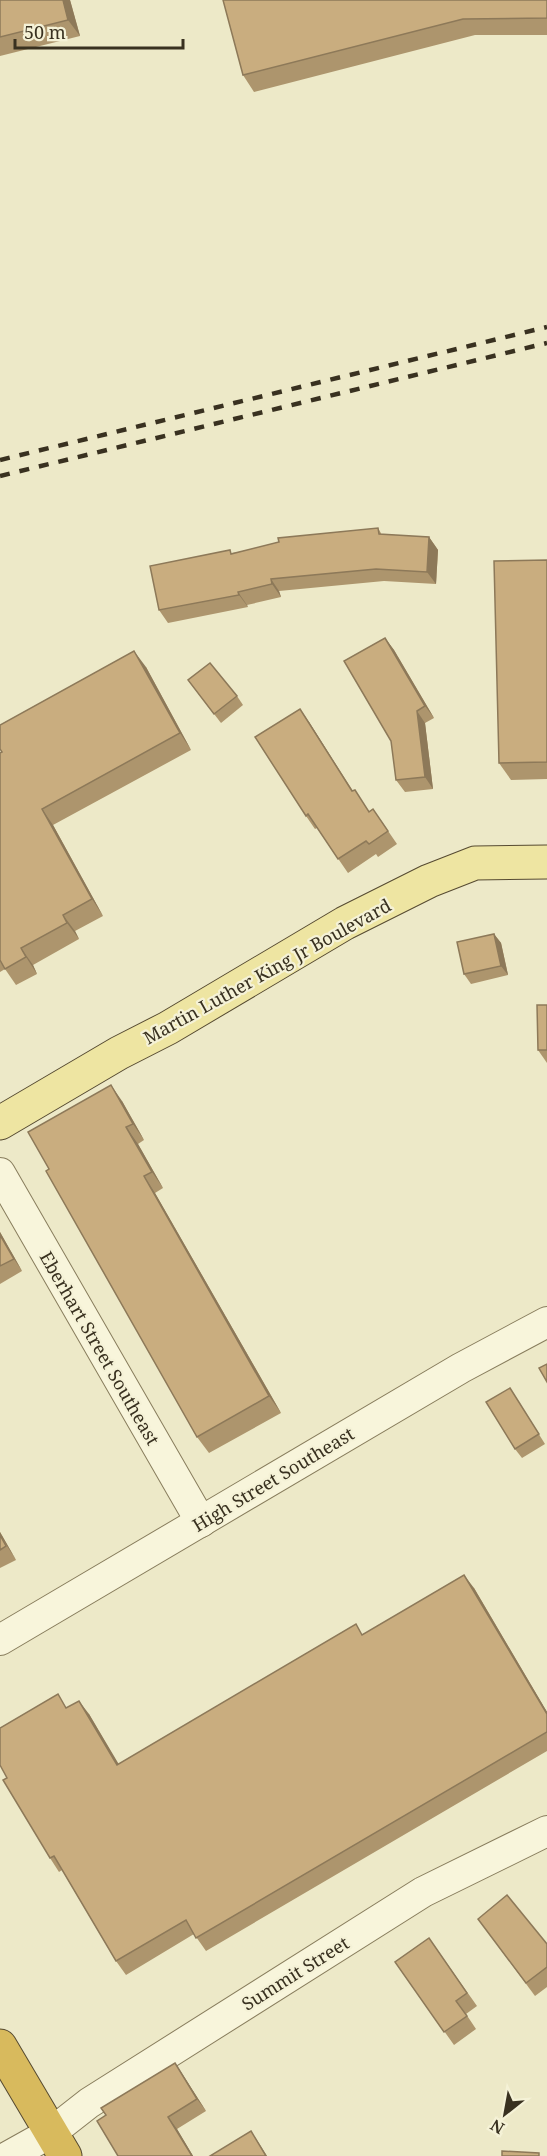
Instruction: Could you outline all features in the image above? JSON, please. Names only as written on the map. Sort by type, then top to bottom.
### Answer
[{"type":"highway","points":[[0,2046],[58,2144]]},
{"type":"main road","name":"Martin Luther King Jr Boulevard","points":[[0,1123],[119,1053],[168,1028],[345,923],[429,881],[476,863],[547,862]]},
{"type":"street","name":"Eberhart Street Southeast","points":[[0,1173],[201,1522]]},
{"type":"street","name":"High Street Southeast","points":[[0,1640],[461,1368],[547,1322]]},
{"type":"street","name":"Summit Street","points":[[9,2156],[58,2144],[89,2103],[423,1892],[547,1831]]},
{"type":"building","points":[[0,0],[63,0],[68,20],[0,37]]},
{"type":"building","points":[[223,0],[547,0],[547,18],[463,19],[243,75]]},
{"type":"building","points":[[378,528],[379,534],[429,537],[427,572],[376,569],[271,579],[272,584],[238,592],[239,595],[159,610],[150,566],[230,550],[231,554],[279,542],[278,538]]},
{"type":"building","points":[[547,560],[547,762],[499,763],[494,561]]},
{"type":"building","points":[[385,638],[425,706],[417,711],[425,777],[396,780],[391,741],[344,661]]},
{"type":"building","points":[[134,651],[180,733],[42,809],[92,899],[63,915],[67,923],[21,948],[26,957],[5,969],[0,960],[0,753],[2,752],[0,725]]},
{"type":"building","points":[[210,663],[237,696],[214,714],[188,680]]},
{"type":"building","points":[[300,709],[352,791],[355,790],[369,812],[373,809],[388,831],[369,844],[366,841],[338,859],[308,814],[306,816],[255,737]]},
{"type":"building","points":[[494,934],[501,966],[464,974],[457,942]]},
{"type":"building","points":[[537,1005],[547,1005],[547,1050],[538,1050]]},
{"type":"building","points":[[111,1085],[133,1124],[126,1127],[152,1172],[144,1176],[269,1396],[197,1437],[46,1171],[49,1169],[28,1132]]},
{"type":"building","points":[[0,1235],[14,1259],[0,1266]]},
{"type":"building","points":[[547,1364],[547,1382],[539,1368]]},
{"type":"building","points":[[510,1388],[539,1434],[515,1449],[486,1402]]},
{"type":"building","points":[[0,1535],[6,1546],[0,1550]]},
{"type":"building","points":[[464,1575],[547,1714],[547,1732],[196,1938],[186,1920],[116,1961],[54,1856],[50,1858],[3,1780],[7,1778],[0,1765],[0,1728],[58,1694],[66,1708],[79,1701],[117,1765],[356,1624],[362,1635]]},
{"type":"building","points":[[507,1895],[547,1944],[547,1967],[526,1983],[478,1919]]},
{"type":"building","points":[[429,1938],[467,1993],[456,2001],[467,2016],[444,2032],[395,1962]]},
{"type":"building","points":[[175,2063],[197,2099],[168,2117],[192,2156],[118,2156],[97,2121],[106,2115],[101,2108]]},
{"type":"building","points":[[251,2131],[266,2156],[210,2156]]},
{"type":"building","points":[[502,2151],[539,2153],[539,2156],[502,2156]]},
{"type":"railway","points":[[0,460],[547,327]]},
{"type":"railway","points":[[0,476],[547,343]]}]
